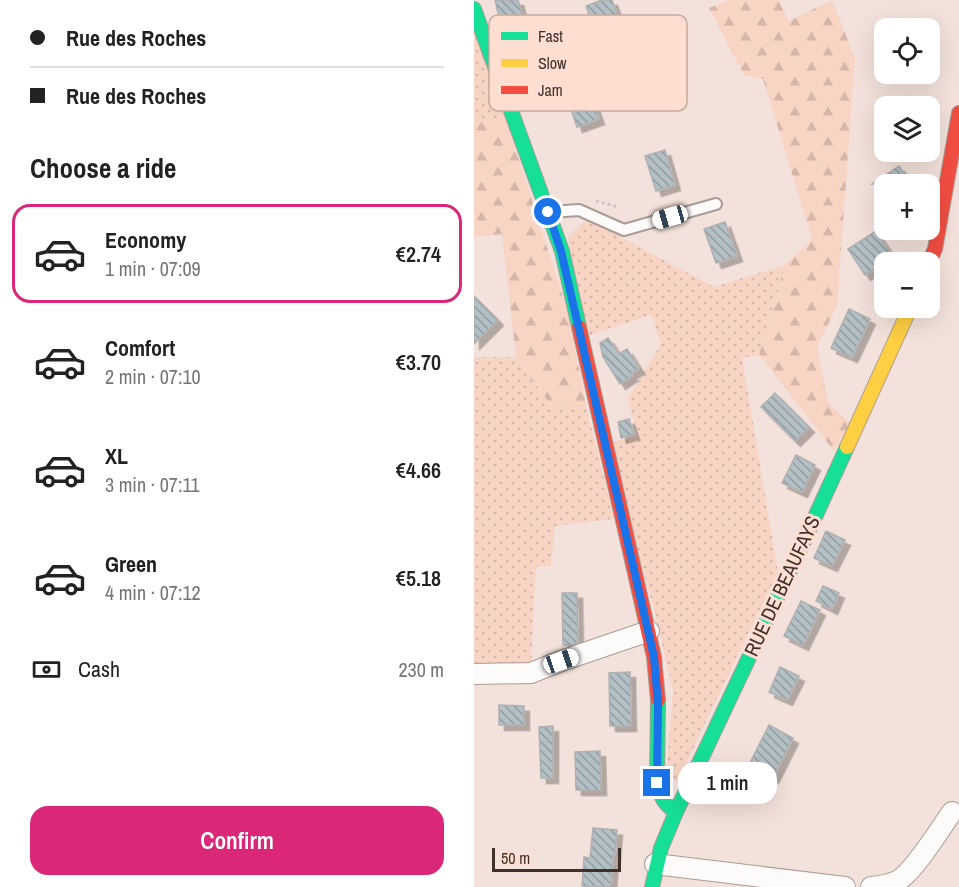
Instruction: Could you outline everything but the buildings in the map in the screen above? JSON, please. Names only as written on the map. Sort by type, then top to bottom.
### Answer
[{"type":"street","points":[[474,9],[489,50]]},
{"type":"street","points":[[511,111],[561,251],[654,657],[657,693],[657,783],[667,806],[676,812]]},
{"type":"street","points":[[934,252],[959,113]]},
{"type":"street","name":"RUE DE BEAUFAYS","points":[[652,887],[660,848],[676,812],[804,541],[905,318]]},
{"type":"street","points":[[474,674],[531,673],[649,631]]},
{"type":"street","points":[[871,887],[890,884],[901,878],[918,860],[952,812]]},
{"type":"street","points":[[655,864],[845,887]]},
{"type":"lane","points":[[548,212],[579,210],[624,230],[716,204]]},
{"type":"green space","points":[[728,0],[778,0],[789,21],[832,0],[855,58],[837,306],[817,347],[828,402],[850,423],[834,451],[759,355],[785,265],[812,239],[763,79],[744,75],[709,8]]},
{"type":"green space","points":[[474,26],[489,70],[489,111],[503,111],[505,116],[474,123]]},
{"type":"green space","points":[[505,116],[567,309],[586,405],[552,407],[516,357],[502,234],[474,237],[474,123]]},
{"type":"green space","points":[[587,219],[714,287],[785,265],[759,355],[742,358],[778,572],[677,782],[666,775],[673,691],[609,443],[637,436],[628,398],[661,344],[651,315],[584,337],[568,237]]},
{"type":"green space","points":[[474,357],[516,357],[552,407],[586,405],[614,519],[555,526],[551,566],[536,567],[531,666],[474,666]]},
{"type":"traffic: fast","points":[[474,9],[489,50]]},
{"type":"traffic: fast","points":[[511,111],[562,251],[579,327]]},
{"type":"traffic: fast","points":[[652,887],[661,848],[676,812],[847,447]]},
{"type":"traffic: fast","points":[[658,700],[657,783],[664,800],[676,812]]},
{"type":"traffic: slow","points":[[847,447],[905,318]]},
{"type":"traffic: jam","points":[[934,252],[959,113]]},
{"type":"traffic: jam","points":[[579,327],[654,657],[658,700]]},
{"type":"route","points":[[548,212],[561,251],[654,657],[658,704],[657,783]]}]
